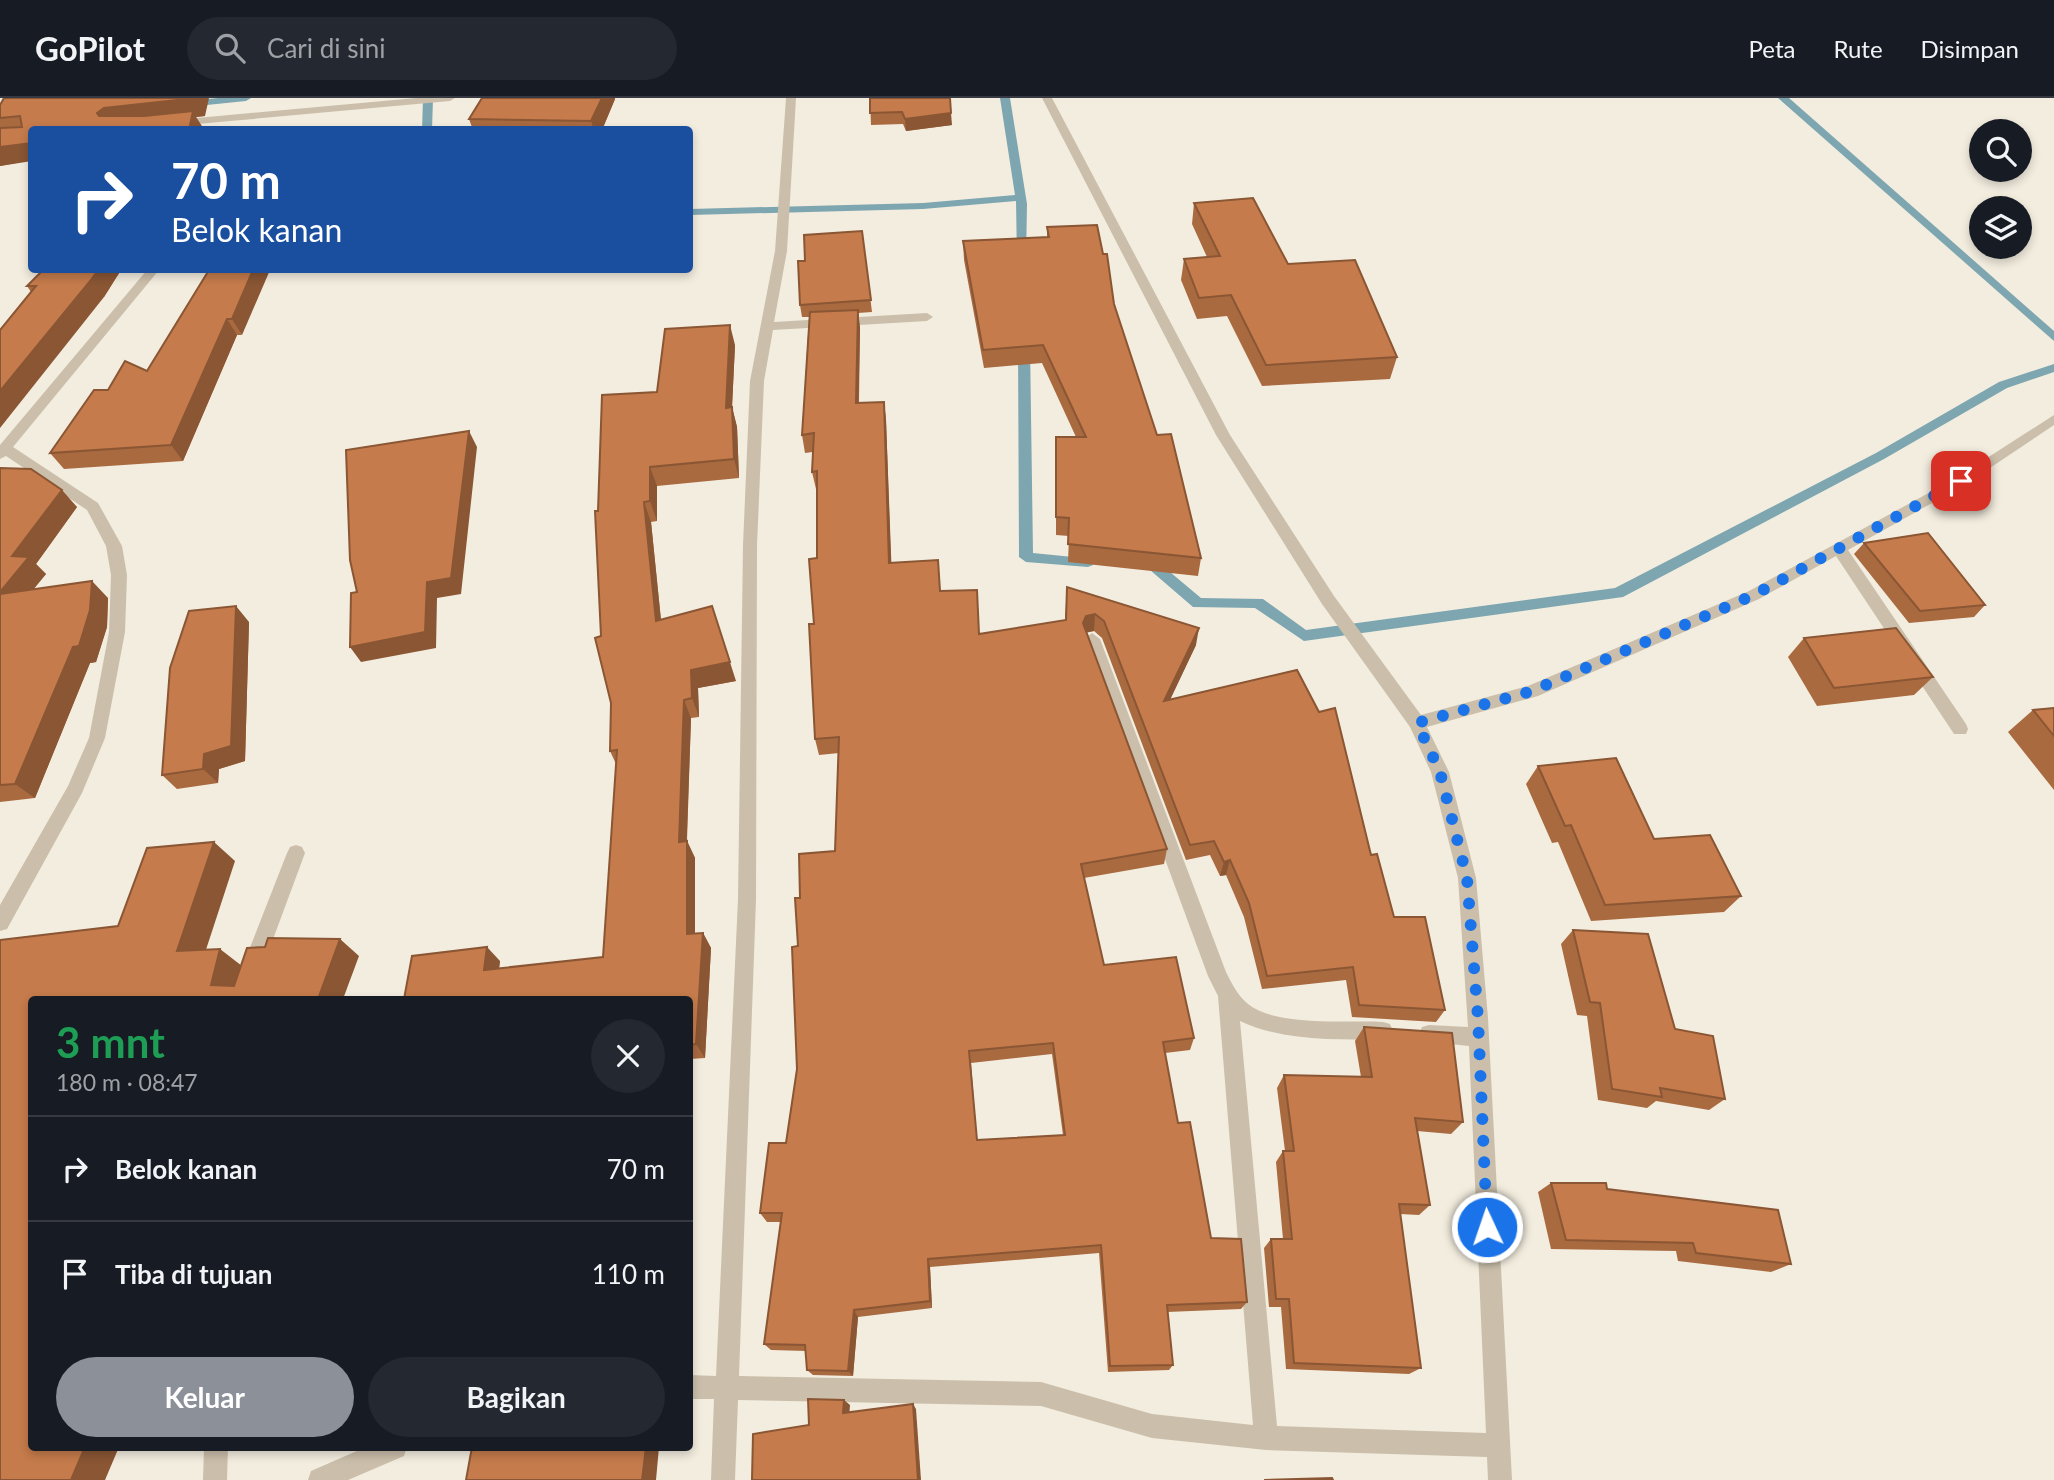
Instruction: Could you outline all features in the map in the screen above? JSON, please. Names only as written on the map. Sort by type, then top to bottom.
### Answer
[{"type":"street","points":[[164,124],[450,98]]},
{"type":"street","points":[[723,1480],[730,1385],[747,899],[750,545],[757,382],[781,251],[791,98]]},
{"type":"street","points":[[1046,98],[1223,435],[1328,600],[1417,723],[1440,772],[1467,878],[1478,1037],[1500,1480]]},
{"type":"street","points":[[242,126],[245,116]]},
{"type":"street","points":[[0,923],[76,788],[97,738],[117,632],[119,575],[114,547],[93,507],[2,451],[150,273]]},
{"type":"street","points":[[768,326],[927,317]]},
{"type":"street","points":[[1417,723],[1532,691],[1754,595],[1961,481],[2054,419]]},
{"type":"street","points":[[1840,550],[1960,729]]},
{"type":"street","points":[[1093,639],[1213,963],[1228,995],[1247,1014],[1278,1024],[1478,1037]]},
{"type":"street","points":[[247,996],[259,950],[296,853]]},
{"type":"street","points":[[1228,995],[1266,1438]]},
{"type":"street","points":[[693,1387],[730,1385],[823,1391],[1041,1394],[1152,1426],[1266,1438],[1498,1445]]},
{"type":"street","points":[[215,1480],[216,1451]]},
{"type":"street","points":[[320,1480],[386,1451]]},
{"type":"building","points":[[4,98],[196,98],[104,108],[97,113],[99,116],[144,116],[193,111],[190,126],[28,126],[28,144],[0,147],[0,128],[22,127],[20,116],[0,118],[0,105]]},
{"type":"building","points":[[482,98],[602,98],[591,121],[469,119]]},
{"type":"building","points":[[870,98],[950,98],[951,113],[905,119],[902,112],[870,113]]},
{"type":"building","points":[[1253,198],[1288,264],[1355,260],[1397,357],[1266,365],[1231,295],[1199,298],[1184,259],[1220,256],[1194,203]]},
{"type":"building","points":[[1097,225],[1103,254],[1107,254],[1114,304],[1157,435],[1171,434],[1201,558],[1068,544],[1069,518],[1056,517],[1056,437],[1086,437],[1043,345],[983,350],[963,241],[1049,237],[1047,227]]},
{"type":"building","points":[[862,231],[871,300],[800,305],[798,261],[805,261],[804,235]]},
{"type":"building","points":[[40,273],[96,273],[0,391],[0,330],[36,286],[27,286]]},
{"type":"building","points":[[207,273],[252,273],[232,319],[227,319],[171,445],[50,453],[94,390],[108,390],[125,361],[147,371]]},
{"type":"building","points":[[858,310],[856,403],[884,402],[889,563],[938,560],[940,591],[977,590],[979,634],[1066,620],[1067,587],[1199,628],[1164,701],[1297,670],[1319,712],[1335,708],[1371,855],[1377,854],[1394,917],[1425,917],[1445,1010],[1359,1005],[1353,967],[1267,976],[1249,903],[1230,860],[1224,862],[1214,841],[1190,845],[1104,621],[1095,614],[1086,616],[1083,623],[1167,849],[1081,864],[1104,965],[1176,957],[1194,1038],[1163,1042],[1178,1123],[1190,1122],[1211,1238],[1241,1239],[1247,1302],[1167,1305],[1173,1365],[1110,1366],[1101,1245],[928,1259],[930,1301],[854,1310],[848,1371],[807,1370],[805,1345],[764,1344],[782,1213],[760,1213],[769,1143],[786,1143],[797,1069],[792,947],[798,946],[795,898],[800,898],[799,854],[835,851],[839,737],[815,739],[809,624],[814,624],[809,559],[817,558],[817,471],[812,472],[814,433],[802,435],[810,312]],"holes":[[[1053,1043],[1065,1135],[977,1140],[969,1051]]]},
{"type":"building","points":[[730,325],[726,408],[732,407],[734,459],[650,467],[650,501],[644,502],[656,621],[712,606],[730,662],[691,670],[692,698],[684,700],[679,842],[687,841],[687,934],[703,933],[696,1044],[693,1044],[693,996],[405,996],[412,956],[487,947],[484,970],[603,957],[617,750],[610,751],[611,703],[595,638],[601,636],[595,511],[598,511],[602,395],[657,392],[665,329]]},
{"type":"building","points":[[469,431],[451,578],[427,582],[425,632],[350,647],[351,593],[357,592],[350,560],[346,450]]},
{"type":"building","points":[[0,468],[31,469],[62,490],[12,556],[29,557],[0,592]]},
{"type":"building","points":[[1928,533],[1985,605],[1920,611],[1864,543]]},
{"type":"building","points":[[92,581],[90,610],[79,646],[73,647],[15,784],[0,785],[0,594]]},
{"type":"building","points":[[236,606],[231,746],[204,754],[203,769],[162,775],[170,668],[189,611]]},
{"type":"building","points":[[1896,628],[1933,677],[1834,688],[1804,638]]},
{"type":"building","points":[[2054,708],[2054,736],[2033,710]]},
{"type":"building","points":[[1616,758],[1654,839],[1710,835],[1741,896],[1605,905],[1571,825],[1565,826],[1538,766]]},
{"type":"building","points":[[214,842],[177,951],[220,949],[211,985],[234,986],[247,948],[265,947],[268,938],[340,939],[319,996],[28,996],[28,1451],[83,1451],[71,1480],[0,1480],[0,940],[118,926],[147,848]]},
{"type":"building","points":[[1573,930],[1648,934],[1675,1029],[1713,1036],[1725,1099],[1660,1088],[1662,1097],[1612,1089],[1600,1003],[1590,1002]]},
{"type":"building","points":[[1364,1027],[1452,1033],[1463,1122],[1415,1118],[1430,1205],[1399,1204],[1421,1368],[1294,1363],[1289,1299],[1276,1299],[1271,1239],[1292,1239],[1283,1151],[1294,1151],[1284,1075],[1372,1077]]},
{"type":"building","points":[[1551,1183],[1606,1183],[1607,1189],[1778,1210],[1791,1264],[1696,1253],[1693,1243],[1566,1240]]},
{"type":"building","points":[[808,1399],[844,1400],[843,1413],[913,1404],[918,1480],[752,1480],[753,1434],[809,1425]]},
{"type":"building","points":[[471,1451],[646,1451],[642,1480],[466,1480]]},
{"type":"building","points":[[1332,1478],[1333,1480],[1264,1480]]},
{"type":"waterway","points":[[187,104],[246,98]]},
{"type":"waterway","points":[[427,126],[428,98]]},
{"type":"waterway","points":[[1005,98],[1022,204],[1022,259]]},
{"type":"waterway","points":[[1783,98],[2054,337]]},
{"type":"waterway","points":[[693,212],[923,206],[1021,198]]},
{"type":"waterway","points":[[1024,344],[1026,557],[1088,562]]},
{"type":"waterway","points":[[1142,565],[1153,565],[1198,603],[1258,603],[1304,636],[1618,593],[1880,456],[2003,385],[2054,368]]},
{"type":"route","points":[[1487,1227],[1478,1018],[1467,878],[1440,772],[1417,723],[1532,691],[1754,595],[1961,481]]}]
